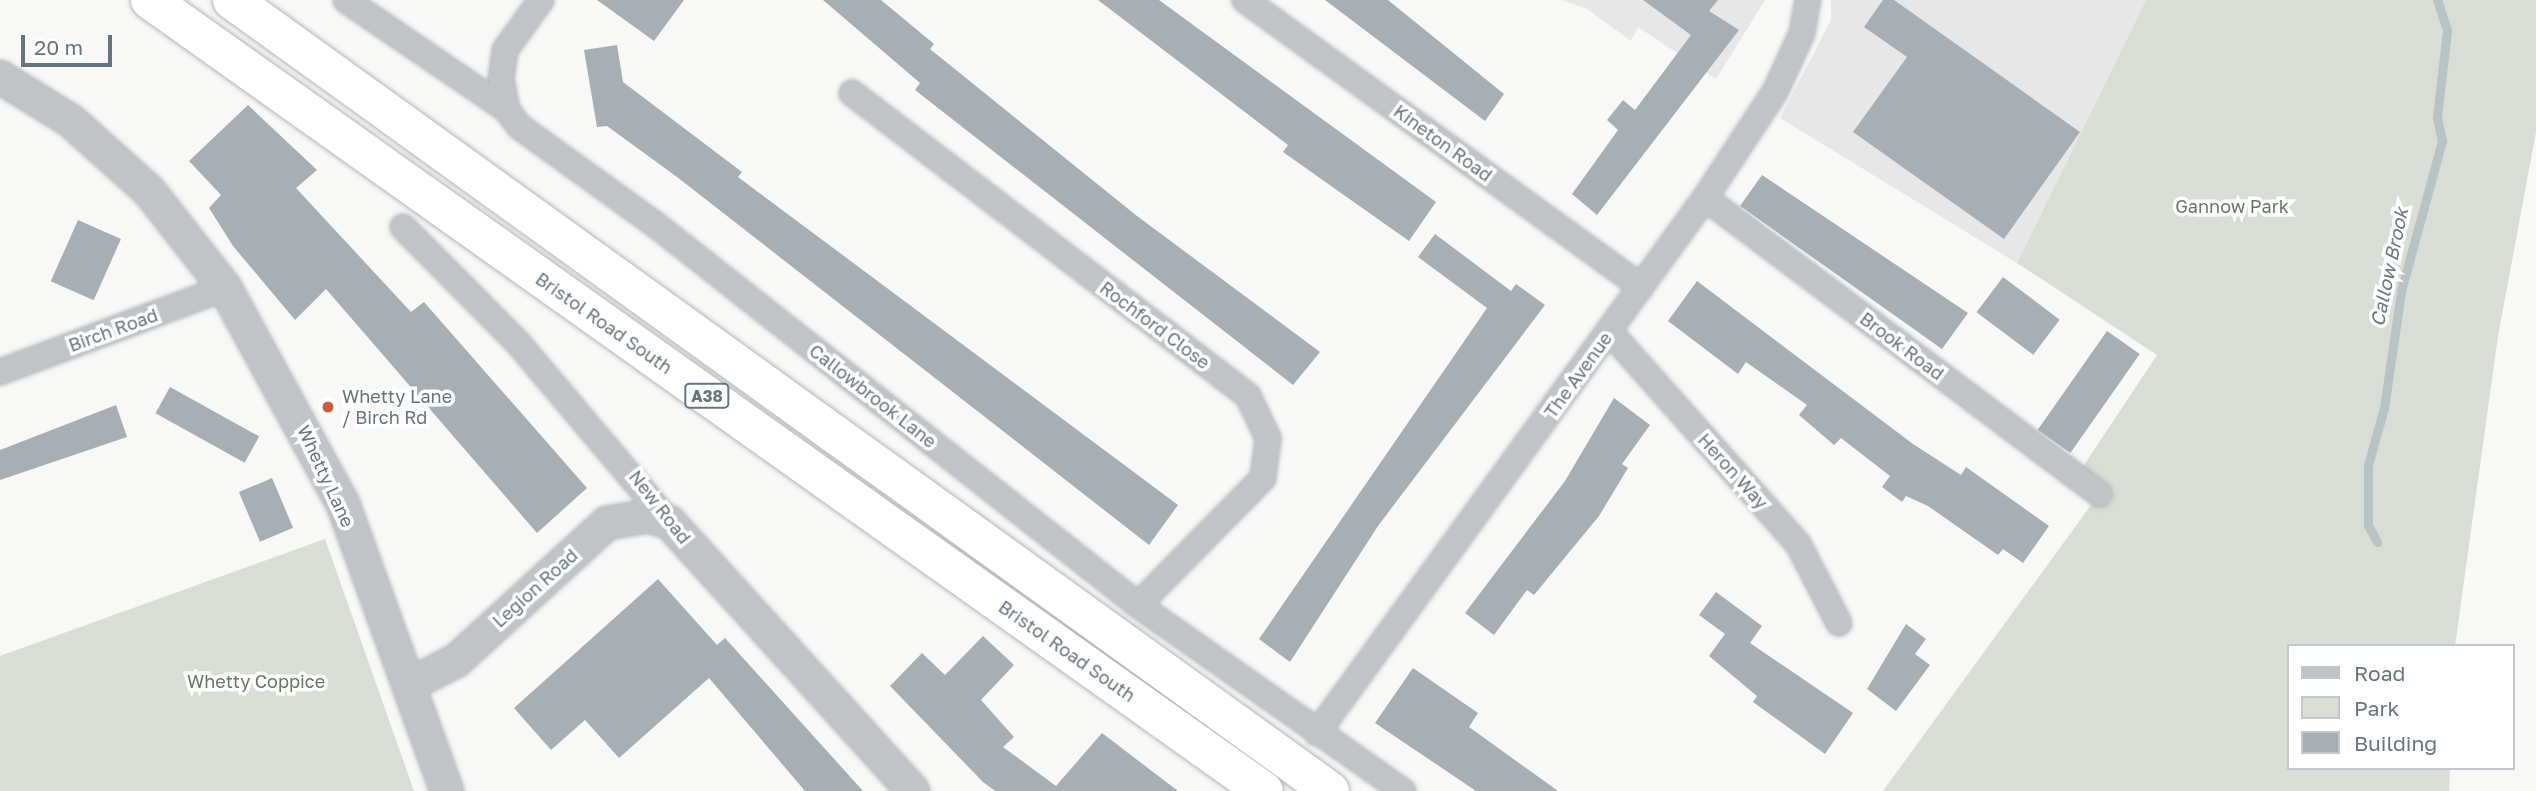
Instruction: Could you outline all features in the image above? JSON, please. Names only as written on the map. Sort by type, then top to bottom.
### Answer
[{"type":"highway","name":"Bristol Road South","points":[[150,0],[1264,791]]},
{"type":"highway","name":"A38","points":[[232,0],[1331,791]]},
{"type":"street","name":"Callowbrook Lane","points":[[346,0],[507,110],[520,127],[656,225],[1138,605],[1317,733],[1404,791]]},
{"type":"street","points":[[507,110],[501,79],[506,50],[541,0]]},
{"type":"street","name":"Kineton Road","points":[[1245,0],[1641,287]]},
{"type":"street","name":"The Avenue","points":[[1317,733],[1705,198],[1775,92],[1802,33],[1808,0]]},
{"type":"street","name":"Whetty Lane","points":[[0,77],[71,121],[149,191],[225,288],[343,504],[447,791]]},
{"type":"street","name":"Rochford Close","points":[[852,93],[1248,396],[1268,438],[1263,478],[1138,605]]},
{"type":"street","name":"Brook Road","points":[[1705,198],[2099,494]]},
{"type":"street","name":"New Road","points":[[403,227],[527,353],[669,522],[913,791]]},
{"type":"street","name":"Birch Road","points":[[0,372],[225,288]]},
{"type":"street","name":"Heron Way","points":[[1609,331],[1798,544],[1839,623]]},
{"type":"street","name":"Legion Road","points":[[409,685],[456,661],[607,523],[648,516],[669,522]]},
{"type":"shaded area","points":[[1562,0],[1765,0],[1716,79],[1638,27],[1631,41],[1587,9]]},
{"type":"shaded area","points":[[1831,0],[2146,0],[2017,263],[1780,118],[1831,20]]},
{"type":"green space","name":"Gannow Park","points":[[2146,0],[2536,0],[2536,132],[2498,336],[2455,644],[2288,644],[2288,770],[2450,770],[2449,791],[1883,791],[2099,494],[2076,477],[2157,355],[2017,263]]},
{"type":"green space","name":"Whetty Coppice","points":[[325,539],[414,791],[0,791],[0,656]]},
{"type":"building","points":[[597,0],[684,0],[654,41]]},
{"type":"building","points":[[823,0],[881,0],[934,44],[930,49],[1137,216],[1320,352],[1293,385],[915,90],[920,83]]},
{"type":"building","points":[[1098,0],[1159,0],[1436,202],[1409,241],[1283,152],[1288,145]]},
{"type":"building","points":[[1325,0],[1388,0],[1504,94],[1485,121]]},
{"type":"building","points":[[1643,0],[1718,0],[1709,11],[1739,30],[1597,215],[1572,194],[1618,130],[1607,120],[1623,100],[1635,110],[1691,35]]},
{"type":"building","points":[[1883,0],[1894,0],[2080,132],[2004,239],[1853,132],[1907,57],[1864,27]]},
{"type":"building","points":[[617,45],[623,82],[742,172],[738,177],[1178,505],[1149,545],[677,177],[607,126],[597,127],[584,50]]},
{"type":"building","points":[[248,105],[317,170],[296,188],[411,312],[424,302],[587,488],[537,533],[326,289],[295,320],[233,246],[209,208],[221,195],[189,161]]},
{"type":"building","points":[[1762,175],[1968,313],[1942,349],[1740,206]]},
{"type":"building","points":[[78,220],[121,239],[94,300],[51,281]]},
{"type":"building","points":[[1435,234],[1511,291],[1516,284],[1545,305],[1378,526],[1290,662],[1259,639],[1487,308],[1418,257]]},
{"type":"building","points":[[2003,277],[2060,320],[2033,355],[1977,312]]},
{"type":"building","points":[[1697,281],[1913,444],[1961,475],[1966,467],[2049,526],[2023,563],[2003,549],[1998,555],[1928,506],[1906,496],[1902,502],[1882,487],[1890,476],[1841,438],[1834,445],[1799,415],[1807,405],[1746,362],[1738,374],[1668,321]]},
{"type":"building","points":[[2107,331],[2140,354],[2070,453],[2038,430]]},
{"type":"building","points":[[170,387],[259,436],[245,463],[155,413]]},
{"type":"building","points":[[1614,398],[1650,425],[1622,464],[1628,468],[1599,516],[1534,595],[1527,590],[1494,635],[1465,613],[1565,481]]},
{"type":"building","points":[[116,405],[127,437],[0,480],[0,450]]},
{"type":"building","points":[[272,478],[293,528],[260,542],[239,492]]},
{"type":"building","points":[[658,579],[717,645],[725,638],[863,791],[805,791],[709,678],[619,758],[585,720],[551,750],[514,708]]},
{"type":"building","points":[[1716,592],[1762,626],[1750,643],[1853,713],[1825,754],[1753,702],[1757,696],[1709,656],[1725,634],[1699,615]]},
{"type":"building","points":[[1906,624],[1926,639],[1915,654],[1930,665],[1896,711],[1867,689]]},
{"type":"building","points":[[983,636],[1014,665],[981,700],[1014,737],[1003,747],[1056,786],[1102,733],[1178,791],[995,791],[983,782],[890,686],[922,653],[945,675]]},
{"type":"building","points":[[1413,668],[1478,713],[1469,727],[1558,791],[1476,791],[1375,723]]},
{"type":"waterway","name":"Callow Brook","points":[[2377,542],[2368,525],[2368,465],[2384,408],[2401,291],[2442,141],[2437,117],[2447,30],[2437,0]]},
{"type":"place","name":"Whetty Lane / Birch Rd","points":[[328,407]]}]
